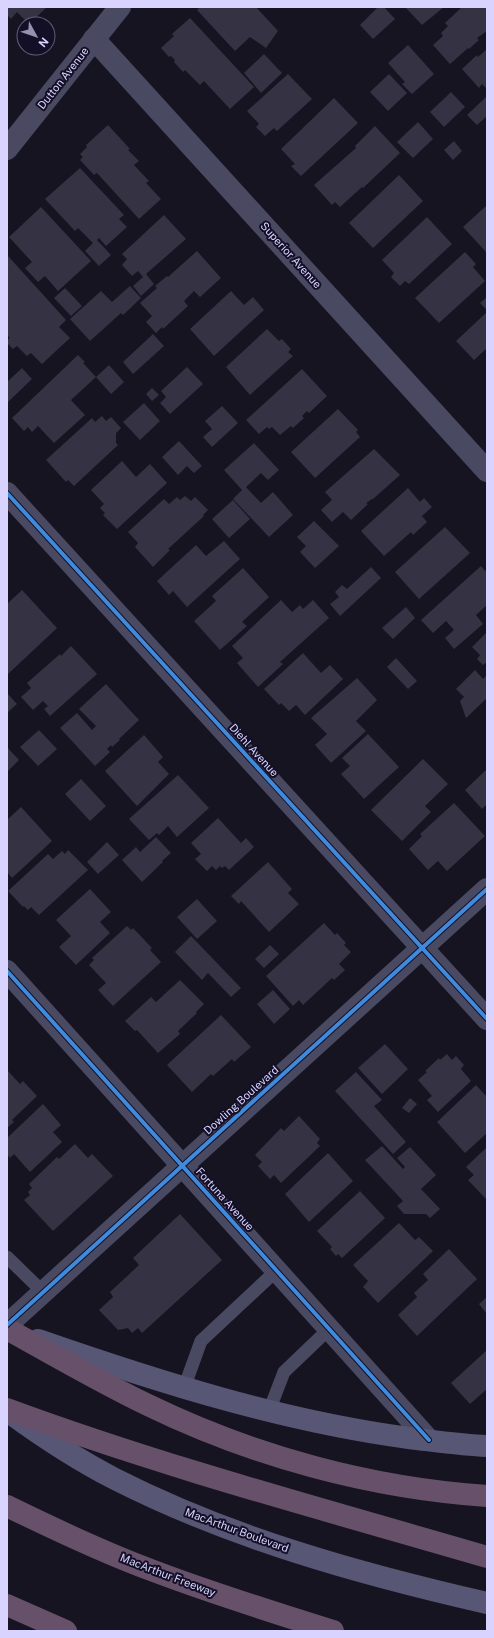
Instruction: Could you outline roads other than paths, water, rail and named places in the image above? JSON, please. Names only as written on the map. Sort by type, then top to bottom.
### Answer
[{"type":"highway","points":[[7,1329],[84,1372],[148,1405],[208,1431],[263,1452],[316,1467],[368,1479],[416,1488],[487,1496]]},
{"type":"highway","points":[[7,1410],[126,1451],[487,1558]]},
{"type":"highway","name":"MacArthur Freeway","points":[[7,1506],[44,1524],[150,1570],[255,1607],[333,1631]]},
{"type":"highway","points":[[7,1605],[66,1631]]},
{"type":"main road","points":[[7,1329],[184,1388],[269,1411],[376,1434],[487,1446]]},
{"type":"main road","name":"MacArthur Boulevard","points":[[7,1410],[43,1436],[114,1478],[166,1503],[217,1524],[274,1545],[330,1562],[394,1580],[487,1603]]},
{"type":"street","name":"Dutton Avenue","points":[[7,149],[120,7]]},
{"type":"street","name":"Superior Avenue","points":[[94,39],[487,471]]},
{"type":"street","name":"Diehl Avenue","points":[[7,493],[487,1019]]},
{"type":"street","name":"Dowling Boulevard","points":[[7,1325],[487,889]]},
{"type":"street","name":"Fortuna Avenue","points":[[7,971],[429,1440]]},
{"type":"lane","points":[[7,1257],[43,1292]]},
{"type":"lane","points":[[184,1388],[201,1341],[277,1270]]},
{"type":"lane","points":[[269,1411],[284,1372],[329,1329]]}]
